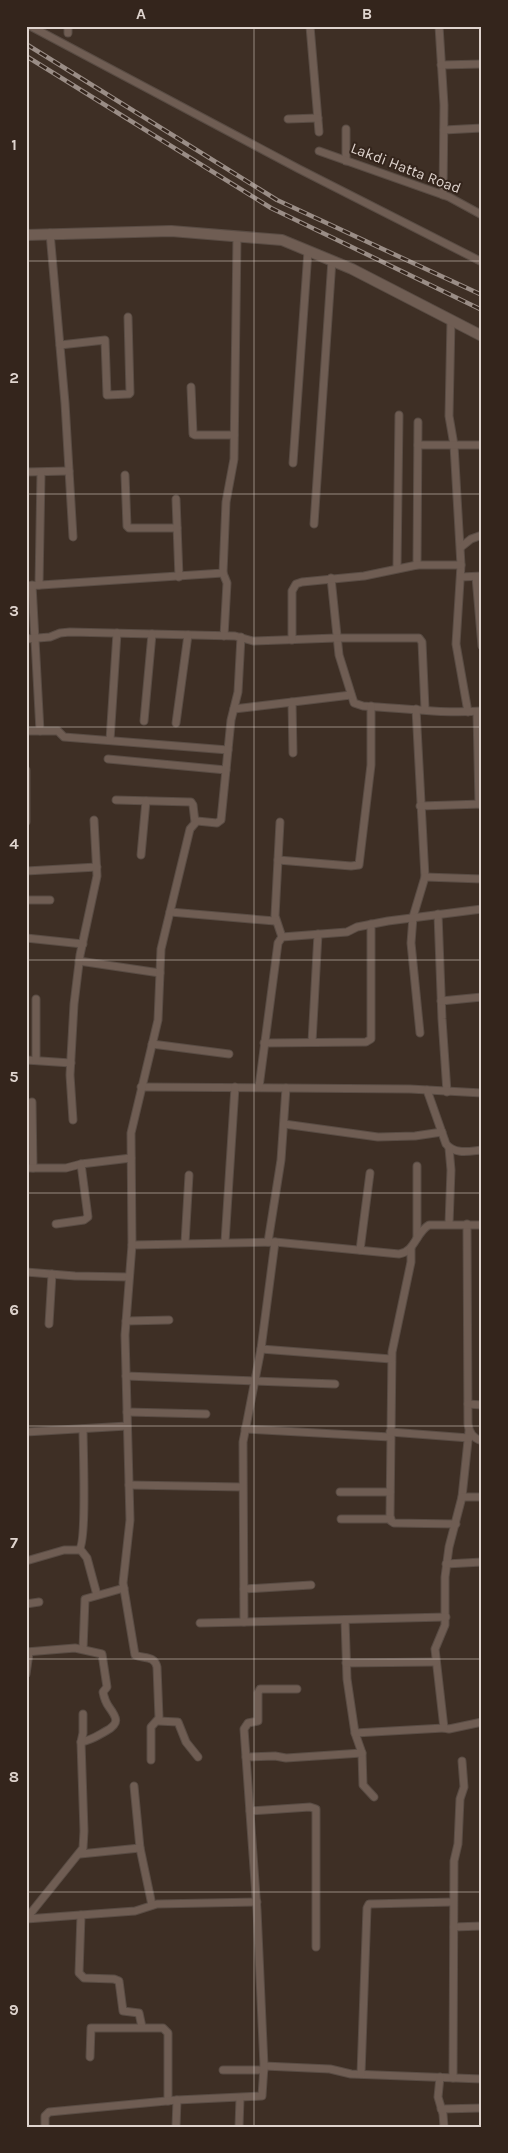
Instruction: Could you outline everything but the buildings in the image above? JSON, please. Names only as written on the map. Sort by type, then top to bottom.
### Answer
[{"type":"main road","points":[[26,235],[171,231],[282,240],[352,269],[482,336]]},
{"type":"street","points":[[30,26],[299,169],[482,262]]},
{"type":"street","points":[[310,26],[319,132]]},
{"type":"street","points":[[439,26],[444,130],[443,195]]},
{"type":"street","points":[[441,65],[482,64]]},
{"type":"street","points":[[288,119],[318,118]]},
{"type":"street","points":[[444,130],[482,128]]},
{"type":"street","points":[[346,129],[346,161]]},
{"type":"street","name":"Lakdi Hatta Road","points":[[319,151],[443,195],[482,215]]},
{"type":"street","points":[[50,233],[60,345],[73,537]]},
{"type":"street","points":[[224,636],[227,583],[223,573],[224,520],[234,459],[237,237]]},
{"type":"street","points":[[293,463],[308,251]]},
{"type":"street","points":[[314,524],[332,260]]},
{"type":"street","points":[[60,345],[105,340],[107,395],[129,394],[128,317]]},
{"type":"street","points":[[451,320],[449,416],[454,445],[461,565],[456,651],[468,712]]},
{"type":"street","points":[[191,387],[194,434],[234,435]]},
{"type":"street","points":[[397,568],[399,415]]},
{"type":"street","points":[[417,565],[418,422]]},
{"type":"street","points":[[418,445],[482,446]]},
{"type":"street","points":[[26,472],[69,471]]},
{"type":"street","points":[[40,731],[32,585],[41,473]]},
{"type":"street","points":[[125,475],[127,526],[129,528],[177,528]]},
{"type":"street","points":[[176,499],[179,576]]},
{"type":"street","points":[[460,547],[475,537],[482,535]]},
{"type":"street","points":[[292,640],[292,590],[296,584],[331,578],[364,576],[417,565],[461,565]]},
{"type":"street","points":[[32,585],[223,573]]},
{"type":"street","points":[[461,577],[479,577],[482,646]]},
{"type":"street","points":[[331,578],[338,655],[354,703],[425,710],[480,711],[480,804],[420,806]]},
{"type":"street","points":[[26,639],[50,637],[60,633],[117,633],[224,636],[253,642],[336,638],[421,639],[425,710]]},
{"type":"street","points":[[110,740],[117,633]]},
{"type":"street","points":[[144,721],[152,634]]},
{"type":"street","points":[[176,724],[188,635]]},
{"type":"street","points":[[195,822],[216,823],[221,820],[228,750],[238,692],[241,638]]},
{"type":"street","points":[[234,710],[351,694]]},
{"type":"street","points":[[292,702],[293,753]]},
{"type":"street","points":[[278,860],[351,866],[359,864],[361,834],[371,765],[371,706]]},
{"type":"street","points":[[416,709],[425,877],[413,917],[412,954],[420,1033]]},
{"type":"street","points":[[26,731],[58,731],[64,737],[228,750]]},
{"type":"street","points":[[108,759],[226,770]]},
{"type":"street","points":[[26,770],[26,822]]},
{"type":"street","points":[[116,800],[191,802],[195,822],[190,829],[161,949],[158,1020],[131,1133],[132,1245],[126,1321],[130,1520],[124,1566],[124,1588],[135,1655],[152,1658],[157,1666],[158,1721]]},
{"type":"street","points":[[141,855],[146,801]]},
{"type":"street","points":[[73,1120],[71,1063],[74,1004],[79,961],[96,886],[97,867],[94,820]]},
{"type":"street","points":[[280,822],[275,921],[282,937]]},
{"type":"street","points":[[26,870],[97,867]]},
{"type":"street","points":[[425,877],[482,879]]},
{"type":"street","points":[[26,900],[50,900]]},
{"type":"street","points":[[282,937],[347,932],[357,927],[371,924],[482,909]]},
{"type":"street","points":[[170,912],[275,921]]},
{"type":"street","points":[[438,914],[447,1092]]},
{"type":"street","points":[[264,1043],[366,1042],[371,1039],[371,924]]},
{"type":"street","points":[[312,1042],[318,934]]},
{"type":"street","points":[[259,1088],[278,943],[282,937]]},
{"type":"street","points":[[26,938],[83,944]]},
{"type":"street","points":[[79,961],[160,973]]},
{"type":"street","points":[[441,1001],[482,997]]},
{"type":"street","points":[[36,999],[36,1060]]},
{"type":"street","points":[[152,1044],[229,1054]]},
{"type":"street","points":[[26,1060],[71,1063]]},
{"type":"street","points":[[141,1087],[427,1090],[482,1093]]},
{"type":"street","points":[[225,1242],[235,1087]]},
{"type":"street","points":[[244,1622],[242,1458],[245,1429],[261,1349],[281,1160],[286,1088]]},
{"type":"street","points":[[427,1090],[449,1148],[451,1170],[449,1224]]},
{"type":"street","points":[[32,1102],[30,1168],[66,1168],[81,1164],[131,1158]]},
{"type":"street","points":[[284,1124],[378,1137],[408,1137],[442,1132]]},
{"type":"street","points":[[449,1148],[463,1151],[482,1150]]},
{"type":"street","points":[[56,1224],[86,1219],[81,1164]]},
{"type":"street","points":[[416,1166],[417,1239]]},
{"type":"street","points":[[185,1243],[189,1174]]},
{"type":"street","points":[[360,1250],[370,1174]]},
{"type":"street","points":[[444,1728],[435,1649],[444,1631],[446,1617],[446,1564],[462,1497],[469,1435],[467,1224]]},
{"type":"street","points":[[132,1245],[271,1242],[399,1254],[405,1253],[411,1248],[424,1228],[429,1225],[482,1225]]},
{"type":"street","points":[[390,1520],[391,1359],[411,1262],[411,1248]]},
{"type":"street","points":[[26,1272],[129,1277]]},
{"type":"street","points":[[50,1324],[52,1274]]},
{"type":"street","points":[[126,1321],[169,1320]]},
{"type":"street","points":[[261,1349],[391,1359]]},
{"type":"street","points":[[126,1376],[335,1384]]},
{"type":"street","points":[[468,1404],[482,1405]]},
{"type":"street","points":[[127,1412],[206,1414]]},
{"type":"street","points":[[26,1432],[127,1426]]},
{"type":"street","points":[[83,1429],[84,1521],[80,1549],[87,1558],[97,1595]]},
{"type":"street","points":[[245,1429],[390,1435],[469,1435],[482,1441]]},
{"type":"street","points":[[129,1485],[242,1486]]},
{"type":"street","points":[[340,1492],[390,1492]]},
{"type":"street","points":[[462,1497],[482,1497]]},
{"type":"street","points":[[341,1520],[390,1520],[394,1523],[456,1524]]},
{"type":"street","points":[[26,1561],[64,1550],[80,1549]]},
{"type":"street","points":[[446,1564],[482,1562]]},
{"type":"street","points":[[244,1589],[312,1585]]},
{"type":"street","points":[[83,1649],[86,1598],[124,1588]]},
{"type":"street","points":[[26,1604],[39,1602]]},
{"type":"street","points":[[200,1623],[446,1617]]},
{"type":"street","points":[[346,1620],[348,1690],[355,1733],[362,1753],[362,1785],[374,1797]]},
{"type":"street","points":[[26,1674],[27,1652],[71,1648],[100,1652],[103,1656],[107,1687],[103,1692],[109,1707],[114,1713],[116,1724],[96,1738],[81,1742]]},
{"type":"street","points":[[346,1663],[435,1662]]},
{"type":"street","points":[[45,2127],[45,2116],[49,2112],[177,2100],[262,2096],[264,2068],[257,1902],[244,1729],[248,1723],[258,1721],[258,1690],[297,1689]]},
{"type":"street","points":[[26,1919],[80,1854],[85,1841],[81,1742],[83,1714]]},
{"type":"street","points":[[151,1760],[151,1724],[158,1721],[178,1722],[186,1742],[198,1757]]},
{"type":"street","points":[[355,1733],[449,1729],[482,1722]]},
{"type":"street","points":[[246,1757],[274,1756],[286,1758],[362,1753]]},
{"type":"street","points":[[453,2078],[454,1862],[457,1849],[460,1799],[464,1787],[462,1761]]},
{"type":"street","points":[[134,1786],[140,1848],[152,1905]]},
{"type":"street","points":[[250,1811],[310,1807],[316,1809],[316,1947]]},
{"type":"street","points":[[80,1854],[140,1848]]},
{"type":"street","points":[[26,1919],[135,1911],[152,1905],[257,1902]]},
{"type":"street","points":[[361,2074],[367,1908],[369,1904],[453,1902]]},
{"type":"street","points":[[81,1915],[79,1973],[84,1978],[114,1978],[119,1981],[123,2011],[140,2013],[142,2027]]},
{"type":"street","points":[[454,1927],[482,1926]]},
{"type":"street","points":[[90,2057],[91,2028],[163,2028],[168,2033],[168,2101]]},
{"type":"street","points":[[223,2070],[264,2068],[330,2069],[361,2074],[482,2079]]},
{"type":"street","points":[[440,2077],[438,2097],[444,2127]]},
{"type":"street","points":[[239,2127],[240,2098]]},
{"type":"street","points":[[176,2127],[177,2100]]},
{"type":"street","points":[[441,2109],[482,2108]]},
{"type":"railway","points":[[26,44],[277,200],[482,295]]},
{"type":"railway","points":[[26,56],[271,208],[482,310]]}]
